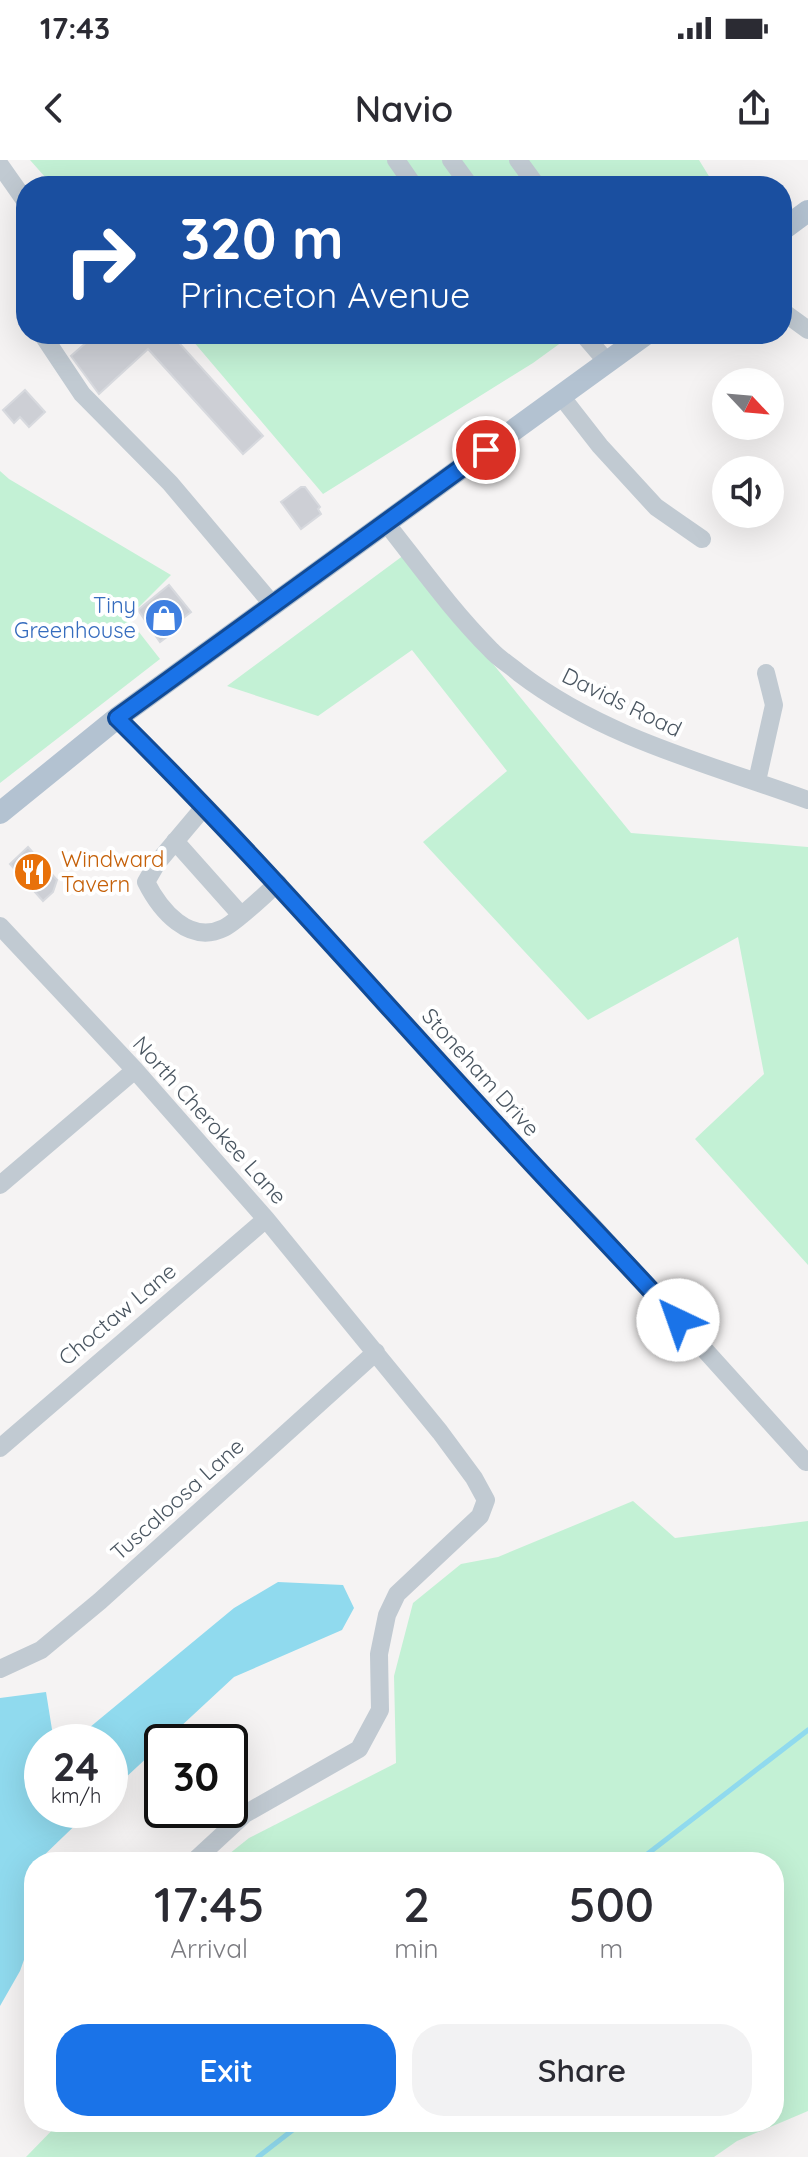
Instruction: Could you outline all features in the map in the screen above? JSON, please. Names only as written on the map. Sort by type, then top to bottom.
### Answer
[{"type":"main road","points":[[0,813],[117,718],[633,344]]},
{"type":"street","points":[[0,165],[16,188]]},
{"type":"street","points":[[47,344],[82,394],[170,483],[273,605]]},
{"type":"street","points":[[592,344],[608,363]]},
{"type":"street","points":[[561,396],[600,446],[656,507],[702,539]]},
{"type":"street","name":"Davids Road","points":[[386,523],[451,606],[492,652],[538,687],[574,710],[644,742],[808,800]]},
{"type":"street","points":[[757,781],[774,705],[766,673]]},
{"type":"street","name":"Stoneham Drive","points":[[117,718],[278,883],[806,1462]]},
{"type":"street","points":[[205,806],[146,882],[155,900],[179,924],[199,933],[224,928],[278,883]]},
{"type":"street","points":[[175,841],[240,914]]},
{"type":"street","name":"North Cherokee Lane","points":[[3,936],[135,1070],[266,1219],[440,1432],[486,1500],[480,1516],[397,1594],[387,1615],[379,1654],[380,1710],[359,1749],[245,1814],[204,1852]]},
{"type":"street","points":[[0,1185],[135,1070]]},
{"type":"street","name":"Choctaw Lane","points":[[0,1448],[266,1219]]},
{"type":"street","name":"Tuscaloosa Lane","points":[[0,1669],[41,1650],[100,1601],[376,1352]]},
{"type":"green space","points":[[30,160],[699,160],[709,176],[44,176]]},
{"type":"green space","points":[[196,344],[559,344],[533,363],[323,494]]},
{"type":"green space","points":[[0,471],[171,575],[128,618],[160,659],[0,783]]},
{"type":"green space","points":[[404,555],[631,833],[808,847],[808,1265],[695,1139],[764,1074],[738,937],[588,1020],[423,842],[507,771],[412,650],[318,716],[227,686]]},
{"type":"green space","points":[[633,1501],[675,1538],[808,1521],[808,2111],[784,2121],[784,1852],[232,1852],[249,1838],[396,1763],[394,1676],[413,1603],[461,1564],[498,1557]]},
{"type":"green space","points":[[50,2132],[758,2132],[737,2141],[714,2157],[26,2157]]},
{"type":"water","points":[[278,1582],[343,1585],[354,1608],[342,1630],[234,1677],[183,1724],[144,1724],[144,1760],[128,1775],[128,1724],[94,1724],[234,1608]]},
{"type":"water","points":[[46,1692],[51,1724],[24,1724],[24,1828],[72,1828],[47,1852],[24,1852],[24,1960],[0,2006],[0,1698]]},
{"type":"building","points":[[85,344],[180,344],[263,436],[243,454],[148,349],[99,394],[71,356]]},
{"type":"building","points":[[25,390],[45,412],[29,427],[20,417],[14,423],[3,410]]},
{"type":"building","points":[[305,487],[320,507],[321,514],[301,529],[281,502]]},
{"type":"building","name":"Tiny Greenhouse","points":[[169,585],[191,612],[169,629],[172,633],[160,642],[138,610]]},
{"type":"building","name":"Windward Tavern","points":[[28,847],[57,880],[53,892],[43,901],[10,864]]},
{"type":"waterway","points":[[650,1852],[808,1730]]},
{"type":"waterway","points":[[258,2157],[290,2132]]},
{"type":"place","name":"Tiny Greenhouse","points":[[164,618]]},
{"type":"place","name":"Windward Tavern","points":[[33,872]]},
{"type":"route","points":[[486,450],[117,718],[218,819],[513,1144],[678,1320]]}]
